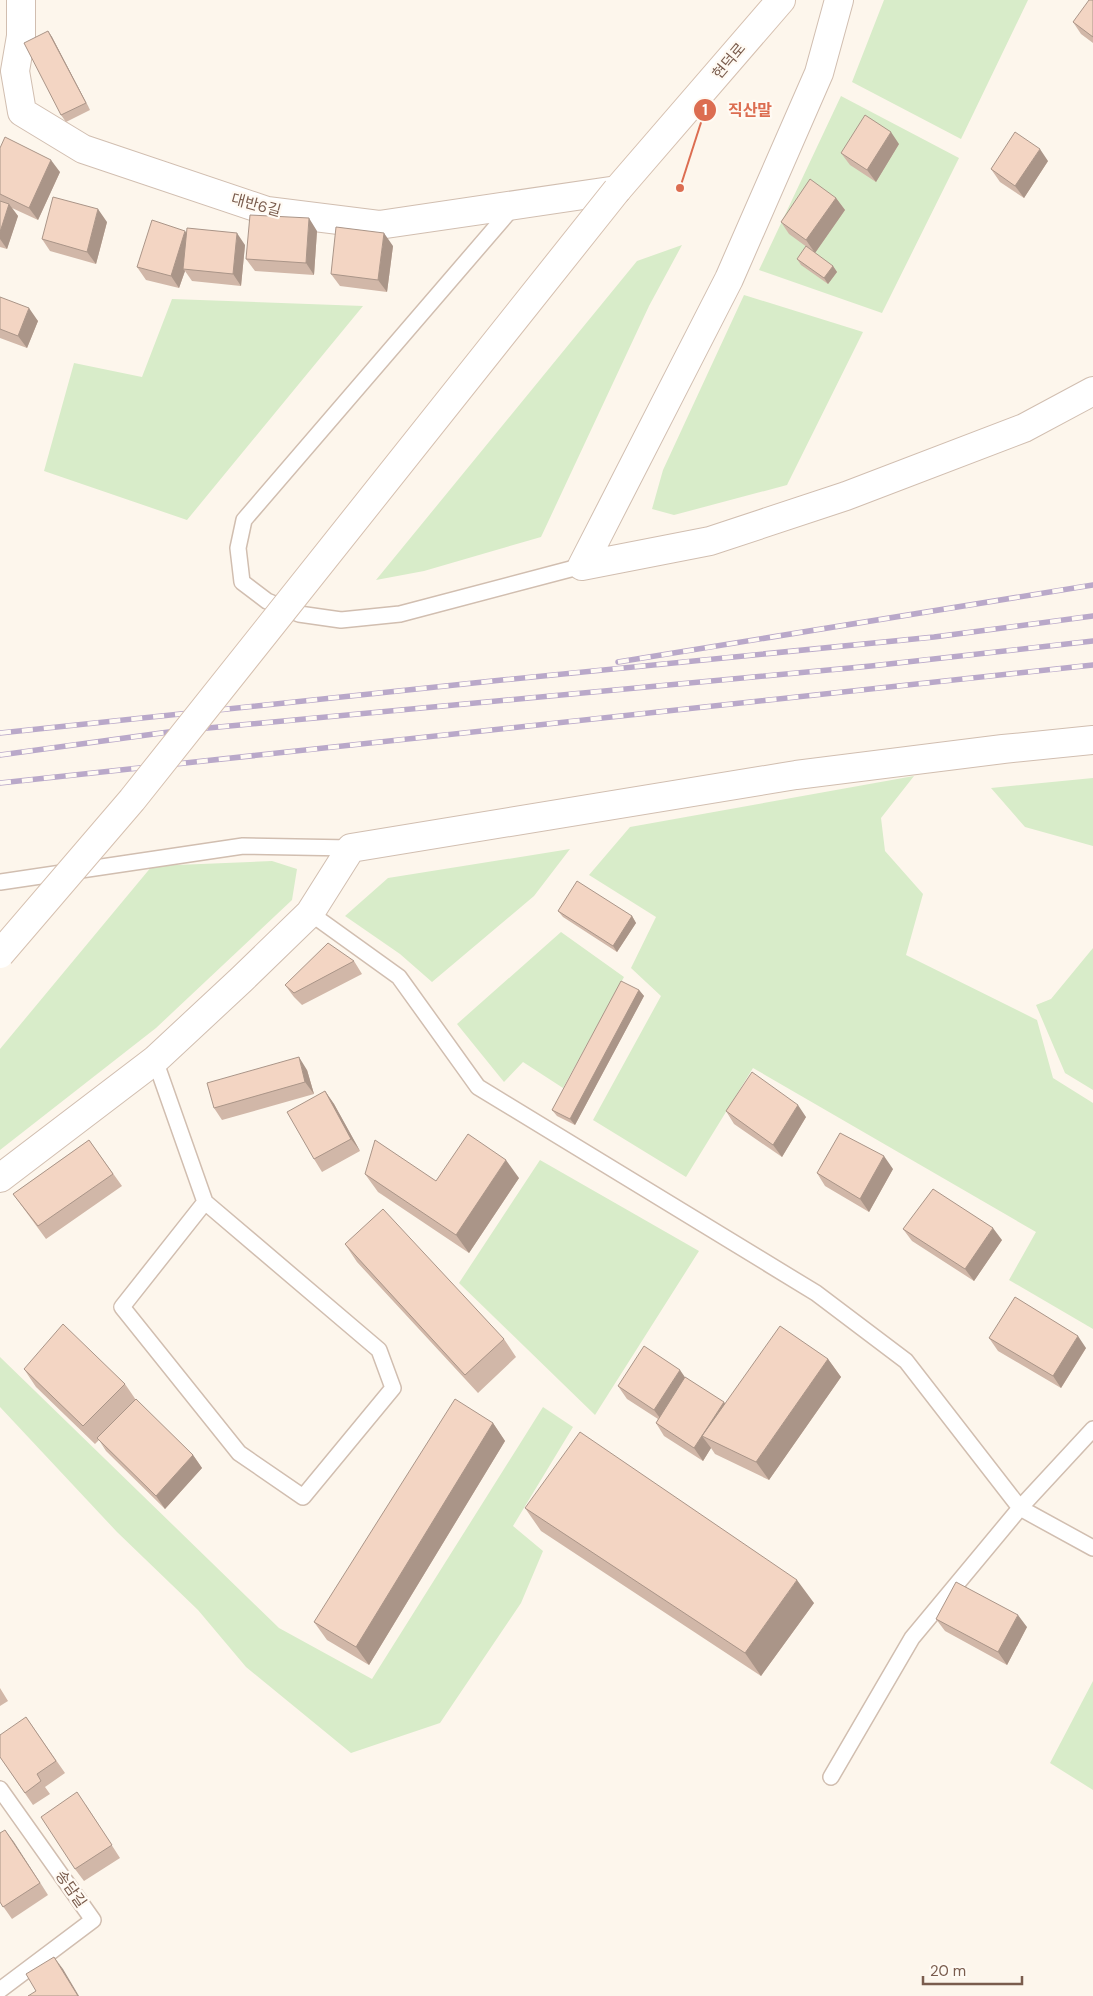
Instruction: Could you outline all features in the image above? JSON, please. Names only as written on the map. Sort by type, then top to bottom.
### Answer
[{"type":"street","name":"대반6길","points":[[21,0],[21,36],[15,71],[11,114],[83,149],[267,212],[379,225],[618,190]]},
{"type":"street","name":"현덕로","points":[[0,954],[132,800],[618,190],[781,0]]},
{"type":"street","points":[[582,566],[729,279],[819,73],[839,0]]},
{"type":"street","points":[[582,566],[710,540],[846,496],[1024,428],[1093,391]]},
{"type":"street","points":[[0,1178],[155,1060],[242,979],[310,913],[351,848],[796,775],[1003,749],[1093,740]]},
{"type":"lane","points":[[516,204],[244,520],[238,548],[242,582],[267,601],[299,614],[341,620],[400,614],[582,566]]},
{"type":"lane","points":[[0,882],[243,846],[351,848]]},
{"type":"lane","points":[[310,913],[399,977],[478,1087],[816,1293],[906,1361],[1020,1508],[1093,1548]]},
{"type":"lane","points":[[155,1060],[204,1202],[379,1350],[393,1388],[304,1497],[239,1453],[122,1307],[204,1202]]},
{"type":"lane","points":[[831,1777],[912,1638],[1020,1508],[1093,1429]]},
{"type":"lane","name":"송담길","points":[[0,1789],[93,1920],[0,1990]]},
{"type":"green space","points":[[884,0],[1028,0],[961,139],[852,82]]},
{"type":"green space","points":[[841,96],[959,158],[882,313],[759,270]]},
{"type":"green space","points":[[682,245],[649,306],[541,537],[424,571],[376,580],[637,261]]},
{"type":"green space","points":[[744,295],[863,332],[787,485],[674,515],[652,509],[663,470]]},
{"type":"green space","points":[[172,299],[363,306],[187,520],[44,471],[74,363],[142,377]]},
{"type":"green space","points":[[914,776],[881,818],[885,851],[923,894],[906,955],[1037,1020],[1053,1078],[1093,1103],[1093,1329],[1009,1280],[1036,1232],[753,1068],[686,1177],[593,1120],[661,996],[631,968],[656,917],[589,875],[630,827]]},
{"type":"green space","points":[[1093,778],[1093,846],[1025,827],[991,788]]},
{"type":"green space","points":[[570,849],[534,896],[432,982],[400,954],[345,916],[388,878]]},
{"type":"green space","points":[[272,861],[297,869],[292,900],[156,1028],[0,1150],[0,1049],[152,866]]},
{"type":"green space","points":[[561,932],[624,977],[563,1088],[523,1062],[504,1082],[457,1024]]},
{"type":"green space","points":[[1093,948],[1093,1090],[1065,1073],[1036,1005],[1051,999]]},
{"type":"green space","points":[[540,1160],[699,1251],[595,1415],[459,1283]]},
{"type":"green space","points":[[0,1357],[279,1628],[372,1679],[543,1407],[573,1427],[513,1526],[543,1551],[521,1603],[440,1723],[351,1753],[246,1667],[198,1610],[117,1532],[0,1407]]},
{"type":"green space","points":[[1093,1681],[1093,1790],[1050,1763]]},
{"type":"building","points":[[1089,0],[1093,0],[1093,37],[1073,22]]},
{"type":"building","points":[[48,31],[86,103],[61,115],[24,43]]},
{"type":"building","points":[[865,115],[891,132],[867,170],[841,153]]},
{"type":"building","points":[[1015,132],[1040,149],[1015,186],[991,169]]},
{"type":"building","points":[[5,137],[51,160],[29,208],[0,194],[0,148]]},
{"type":"building","points":[[810,179],[836,198],[806,240],[781,222]]},
{"type":"building","points":[[53,197],[98,209],[87,252],[42,239]]},
{"type":"building","points":[[0,201],[9,204],[0,232]]},
{"type":"building","points":[[250,215],[309,218],[306,263],[246,259]]},
{"type":"building","points":[[152,220],[185,231],[171,276],[137,267]]},
{"type":"building","points":[[336,227],[384,233],[378,280],[331,274]]},
{"type":"building","points":[[187,228],[237,233],[233,274],[183,269]]},
{"type":"building","points":[[806,246],[833,266],[824,278],[797,259]]},
{"type":"building","points":[[0,297],[29,308],[18,336],[0,329]]},
{"type":"building","points":[[577,881],[632,916],[613,946],[558,911]]},
{"type":"building","points":[[328,943],[354,961],[294,993],[285,985]]},
{"type":"building","points":[[621,981],[639,990],[570,1119],[552,1110]]},
{"type":"building","points":[[299,1057],[305,1082],[214,1108],[207,1083]]},
{"type":"building","points":[[752,1072],[798,1105],[773,1145],[726,1111]]},
{"type":"building","points":[[325,1091],[351,1139],[314,1159],[287,1112]]},
{"type":"building","points":[[840,1133],[884,1156],[860,1199],[817,1173]]},
{"type":"building","points":[[468,1134],[506,1160],[456,1235],[365,1174],[375,1140],[436,1181]]},
{"type":"building","points":[[89,1140],[113,1174],[38,1226],[13,1194]]},
{"type":"building","points":[[933,1189],[993,1228],[965,1269],[903,1229]]},
{"type":"building","points":[[383,1209],[504,1339],[465,1375],[345,1244]]},
{"type":"building","points":[[1015,1297],[1078,1336],[1053,1376],[989,1338]]},
{"type":"building","points":[[63,1324],[125,1384],[83,1426],[24,1369]]},
{"type":"building","points":[[780,1326],[828,1359],[756,1462],[702,1436]]},
{"type":"building","points":[[644,1346],[680,1370],[654,1410],[618,1386]]},
{"type":"building","points":[[685,1377],[724,1402],[694,1448],[656,1423]]},
{"type":"building","points":[[136,1399],[193,1455],[156,1496],[97,1438]]},
{"type":"building","points":[[455,1399],[493,1423],[356,1647],[314,1622]]},
{"type":"building","points":[[580,1432],[797,1580],[745,1653],[525,1508]]},
{"type":"building","points":[[956,1582],[1018,1615],[998,1652],[936,1619]]},
{"type":"building","points":[[26,1717],[56,1761],[37,1774],[41,1781],[25,1793],[0,1757],[0,1735]]},
{"type":"building","points":[[77,1792],[112,1845],[75,1869],[41,1817]]},
{"type":"building","points":[[5,1830],[40,1883],[3,1907],[0,1902],[0,1833]]},
{"type":"building","points":[[54,1957],[78,1996],[28,1996],[36,1991],[26,1974]]},
{"type":"railway","points":[[618,662],[1093,585]]},
{"type":"railway","points":[[0,733],[934,637],[1093,616]]},
{"type":"railway","points":[[0,755],[176,731],[871,666],[1093,641]]},
{"type":"railway","points":[[0,783],[1093,665]]},
{"type":"place","name":"직산말","points":[[680,188]]}]
